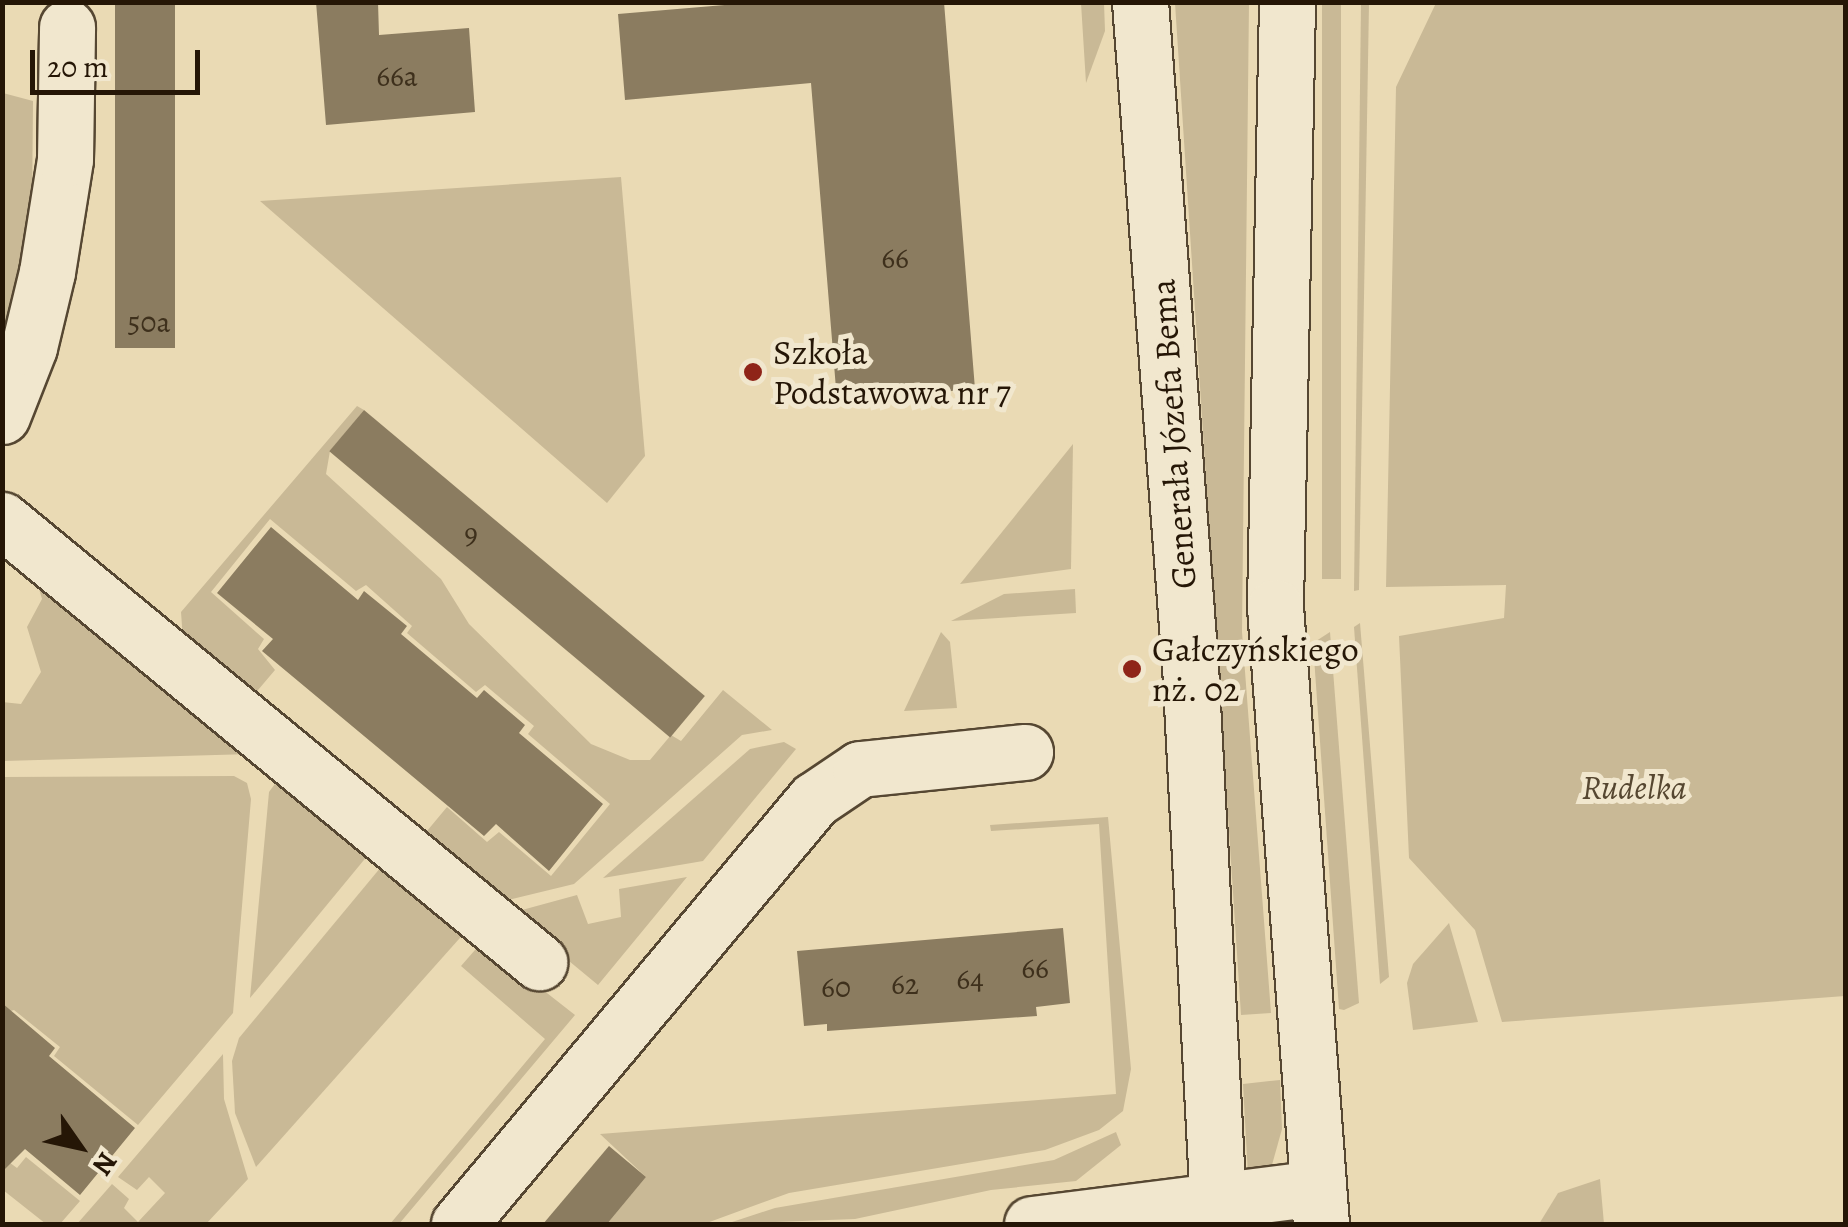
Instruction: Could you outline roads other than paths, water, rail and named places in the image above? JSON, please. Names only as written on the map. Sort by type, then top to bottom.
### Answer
[{"type":"main road","name":"Generała Józefa Bema","points":[[1140,2],[1190,665],[1218,1213]]},
{"type":"main road","points":[[1032,1224],[1320,1206],[1275,607],[1288,2]]},
{"type":"main road","points":[[2,416],[30,347],[47,272],[66,142],[67,27]]},
{"type":"main road","points":[[2,520],[540,962]]},
{"type":"main road","points":[[459,1224],[814,800],[860,769],[1025,752]]},
{"type":"place","name":"Szkoła Podstawowa nr 7","points":[[753,372]]},
{"type":"place","name":"Gałczyńskiego nż. 02","points":[[1132,669]]},
{"type":"park label","name":"Rudelka","points":[[1634,787]]}]
